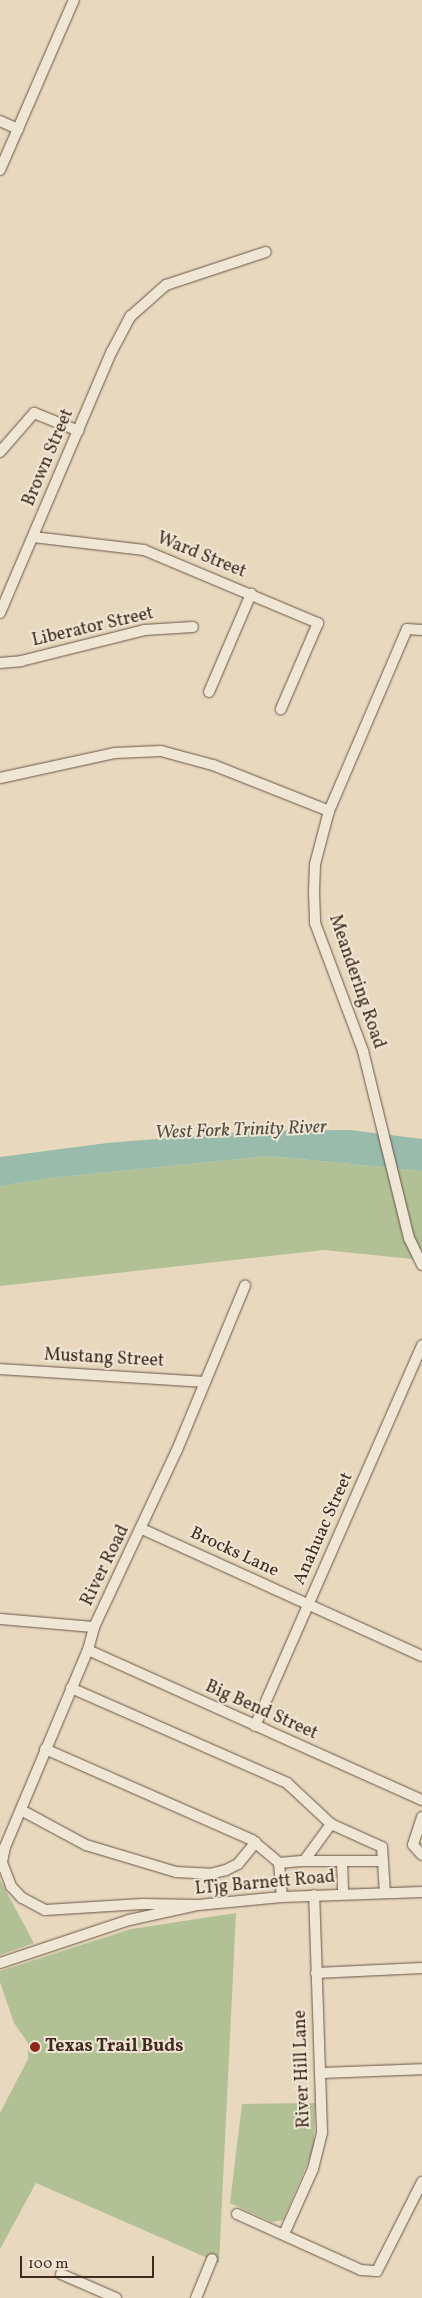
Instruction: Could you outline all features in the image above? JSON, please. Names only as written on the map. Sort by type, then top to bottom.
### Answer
[{"type":"street","points":[[0,170],[74,0]]},
{"type":"street","points":[[0,121],[18,129]]},
{"type":"street","name":"Brown Street","points":[[1,609],[112,351],[131,316],[166,285],[266,252]]},
{"type":"street","points":[[0,452],[34,413],[79,431]]},
{"type":"street","name":"Ward Street","points":[[33,538],[144,550],[251,594],[209,692]]},
{"type":"street","points":[[251,594],[318,623],[281,709]]},
{"type":"street","name":"Liberator Street","points":[[0,663],[21,662],[144,630],[193,626]]},
{"type":"street","name":"Meandering Road","points":[[422,630],[407,629],[329,811],[315,864],[315,923],[363,1051],[404,1206],[409,1238],[422,1265]]},
{"type":"street","points":[[0,778],[115,753],[161,751],[213,764],[329,811]]},
{"type":"street","name":"River Road","points":[[198,1905],[142,1904],[45,1910],[22,1898],[11,1886],[2,1862],[5,1847],[88,1650],[94,1627],[142,1529],[245,1286]]},
{"type":"street","name":"Anahuac Street","points":[[254,1726],[422,1345]]},
{"type":"street","name":"Mustang Street","points":[[0,1369],[205,1382]]},
{"type":"street","name":"Brocks Lane","points":[[142,1529],[422,1656]]},
{"type":"street","points":[[0,1620],[94,1627]]},
{"type":"street","name":"Big Bend Street","points":[[88,1650],[422,1800]]},
{"type":"street","points":[[71,1688],[287,1783],[331,1824],[382,1848],[385,1893]]},
{"type":"street","points":[[45,1749],[256,1842],[279,1864],[282,1897]]},
{"type":"street","points":[[21,1810],[86,1845],[176,1872],[210,1874],[226,1870],[238,1864],[256,1842]]},
{"type":"street","points":[[422,1817],[414,1845],[422,1856]]},
{"type":"street","points":[[304,1861],[331,1824]]},
{"type":"street","points":[[279,1864],[304,1861],[383,1861]]},
{"type":"street","points":[[342,1861],[344,1893]]},
{"type":"street","name":"LTjg Barnett Road","points":[[4,1961],[129,1920],[198,1905],[344,1893],[422,1892]]},
{"type":"street","name":"River Hill Lane","points":[[284,2234],[320,2149],[320,2073],[314,1895]]},
{"type":"street","points":[[316,1974],[422,1968]]},
{"type":"street","points":[[320,2073],[422,2069]]},
{"type":"street","points":[[237,2214],[361,2270],[377,2271],[422,2182]]},
{"type":"street","points":[[196,2298],[212,2259]]},
{"type":"street","points":[[61,2274],[116,2298]]},
{"type":"shaded area","points":[[350,1130],[422,1139],[422,1171],[269,1156],[50,1178],[0,1186],[0,1157],[107,1143],[257,1131]]},
{"type":"shaded area","points":[[269,1156],[422,1171],[422,1260],[324,1250],[0,1286],[0,1186],[50,1178]]},
{"type":"shaded area","points":[[0,1880],[34,1943],[0,1955]]},
{"type":"shaded area","points":[[236,1913],[219,2263],[36,2183],[0,2249],[0,2113],[28,2059],[28,2043],[14,2023],[0,1982],[0,1971],[131,1929]]},
{"type":"shaded area","points":[[315,2103],[314,2148],[283,2220],[272,2222],[230,2203],[242,2104]]},
{"type":"place","name":"Texas Trail Buds","points":[[35,2047]]},
{"type":"water label","name":"West Fork Trinity River","points":[[241,1131]]}]
